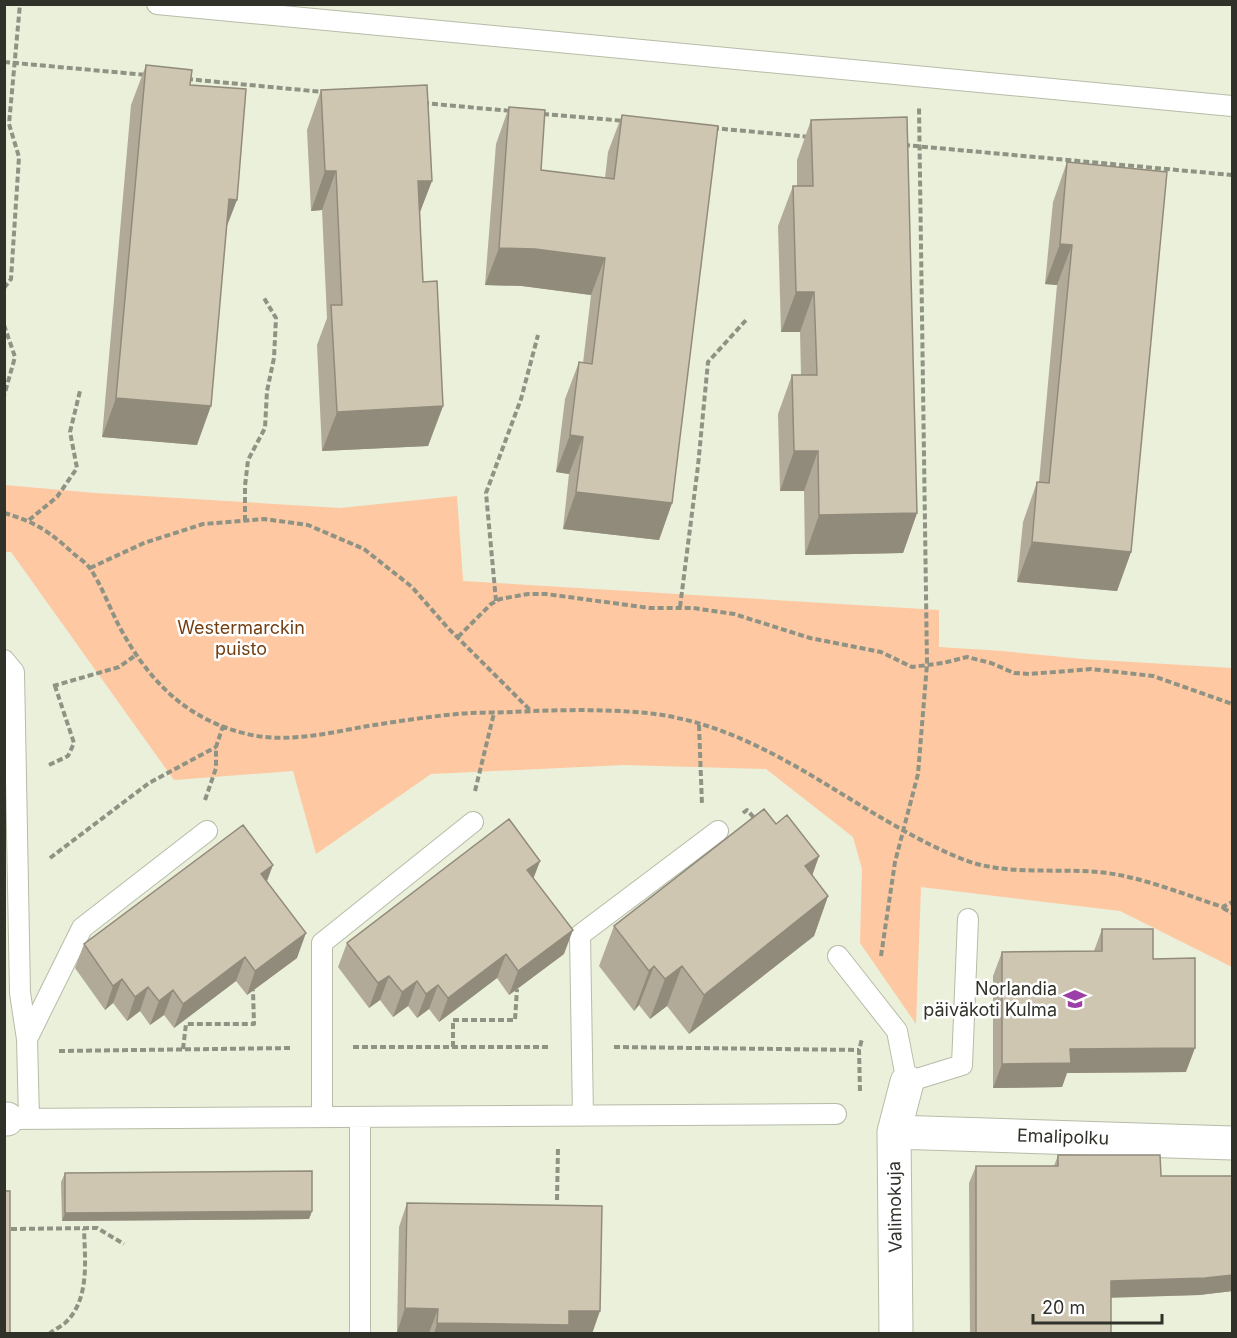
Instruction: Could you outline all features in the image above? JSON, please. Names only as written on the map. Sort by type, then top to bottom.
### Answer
[{"type":"street","name":"Valimokuja","points":[[896,1334],[894,1132],[907,1082]]},
{"type":"street","name":"Emalipolku","points":[[894,1132],[1233,1143]]},
{"type":"lane","points":[[157,4],[1233,105]]},
{"type":"lane","points":[[4,660],[14,672],[20,993],[27,1045]]},
{"type":"lane","points":[[322,1117],[321,943],[472,822]]},
{"type":"lane","points":[[583,1116],[580,935],[718,831]]},
{"type":"lane","points":[[203,834],[82,928],[27,1045],[14,1119],[836,1114]]},
{"type":"lane","points":[[838,956],[897,1031],[907,1082],[962,1065],[968,919]]},
{"type":"lane","points":[[360,1117],[360,1334]]},
{"type":"path","points":[[4,288],[10,279],[19,157],[9,124],[20,4]]},
{"type":"path","points":[[4,62],[156,76]]},
{"type":"path","points":[[860,1093],[859,1050],[874,1002],[895,862],[918,774],[927,664],[919,76]]},
{"type":"path","points":[[179,78],[330,93]]},
{"type":"path","points":[[421,102],[514,111]]},
{"type":"path","points":[[538,113],[631,121]]},
{"type":"path","points":[[712,128],[816,137]]},
{"type":"path","points":[[897,144],[1233,175]]},
{"type":"path","points":[[245,520],[244,486],[248,460],[265,428],[267,391],[274,358],[276,318],[264,298]]},
{"type":"path","points":[[680,607],[698,466],[708,362],[747,319]]},
{"type":"path","points":[[4,325],[15,357],[4,396]]},
{"type":"path","points":[[496,601],[486,493],[521,399],[538,335]]},
{"type":"path","points":[[29,520],[57,497],[78,468],[69,432],[80,391]]},
{"type":"path","points":[[4,513],[29,520],[53,535],[90,568],[136,655],[158,684],[198,715],[248,735],[279,739],[328,734],[459,713],[635,711],[667,716],[722,730],[788,760],[903,830],[965,860],[994,867],[1100,872],[1145,882],[1223,907],[1233,913]]},
{"type":"path","points":[[90,568],[144,543],[203,524],[264,519],[308,525],[364,549],[412,587],[531,711]]},
{"type":"path","points":[[458,637],[496,601],[512,596],[546,594],[650,608],[680,607],[734,614],[810,638],[881,652],[912,667],[967,657],[1014,673],[1030,674],[1091,669],[1135,673],[1178,683],[1233,704]]},
{"type":"path","points":[[14,698],[119,667],[136,655]]},
{"type":"path","points":[[16,781],[68,756],[74,743],[55,686]]},
{"type":"path","points":[[472,822],[471,809],[494,713]]},
{"type":"path","points":[[699,725],[702,815],[718,831],[747,810],[762,827]]},
{"type":"path","points":[[203,834],[198,820],[216,768],[216,747],[223,726]]},
{"type":"path","points":[[18,883],[149,783],[216,747]]},
{"type":"path","points":[[1223,907],[1233,902]]},
{"type":"path","points":[[453,1020],[515,1020],[517,989]]},
{"type":"path","points":[[183,1049],[186,1022],[254,1024],[253,990]]},
{"type":"path","points":[[449,1014],[453,1020],[453,1047]]},
{"type":"path","points":[[27,1045],[183,1049],[582,1047],[859,1050]]},
{"type":"path","points":[[557,1200],[558,1116]]},
{"type":"path","points":[[11,1229],[97,1228],[124,1245]]},
{"type":"path","points":[[49,1334],[65,1323],[78,1305],[85,1273],[84,1229]]},
{"type":"green space","name":"Westermarckin puisto","points":[[5,485],[95,493],[340,508],[457,496],[463,581],[939,610],[939,647],[1232,668],[1232,967],[1120,911],[921,887],[916,1024],[860,943],[862,869],[853,837],[766,769],[624,765],[431,774],[316,854],[293,771],[174,780],[11,552],[5,552]]},
{"type":"building","points":[[146,65],[192,70],[190,85],[246,89],[237,200],[229,199],[211,406],[116,398]]},
{"type":"building","points":[[427,85],[432,181],[418,181],[423,282],[437,281],[443,406],[337,412],[331,305],[342,305],[336,171],[325,171],[321,90]]},
{"type":"building","points":[[509,107],[545,110],[541,170],[614,179],[622,115],[718,126],[672,503],[576,492],[583,437],[570,435],[579,362],[592,364],[605,258],[535,249],[499,248]]},
{"type":"building","points":[[907,117],[917,513],[819,515],[818,451],[794,451],[792,375],[817,375],[814,292],[796,292],[793,186],[813,186],[811,120]]},
{"type":"building","points":[[1067,162],[1167,172],[1131,552],[1032,542],[1037,482],[1049,483],[1072,245],[1060,244]]},
{"type":"building","points":[[764,809],[776,824],[787,815],[819,856],[805,866],[828,896],[704,995],[682,966],[665,979],[654,966],[649,971],[614,926]]},
{"type":"building","points":[[509,819],[540,861],[527,870],[573,930],[518,971],[506,954],[448,998],[438,985],[426,994],[417,981],[402,992],[389,976],[378,983],[347,943]]},
{"type":"building","points":[[243,825],[273,865],[261,874],[306,933],[255,971],[245,957],[183,1004],[173,990],[159,1001],[148,987],[135,997],[122,979],[113,986],[84,944]]},
{"type":"building","points":[[1102,929],[1153,929],[1153,959],[1195,958],[1195,1048],[1070,1049],[1071,1063],[1002,1064],[1002,952],[1102,951]]},
{"type":"building","points":[[1058,1155],[1160,1155],[1161,1176],[1233,1176],[1233,1275],[1111,1281],[1111,1334],[976,1334],[976,1166],[1058,1166]]},
{"type":"building","points":[[312,1171],[312,1211],[65,1213],[65,1173]]},
{"type":"building","points":[[4,1191],[10,1191],[10,1334],[4,1334]]},
{"type":"building","points":[[407,1203],[602,1206],[600,1311],[569,1311],[569,1325],[437,1323],[438,1309],[405,1308]]},
{"type":"place","name":"Norlandia päiväkoti Kulma","points":[[1075,999]]}]
